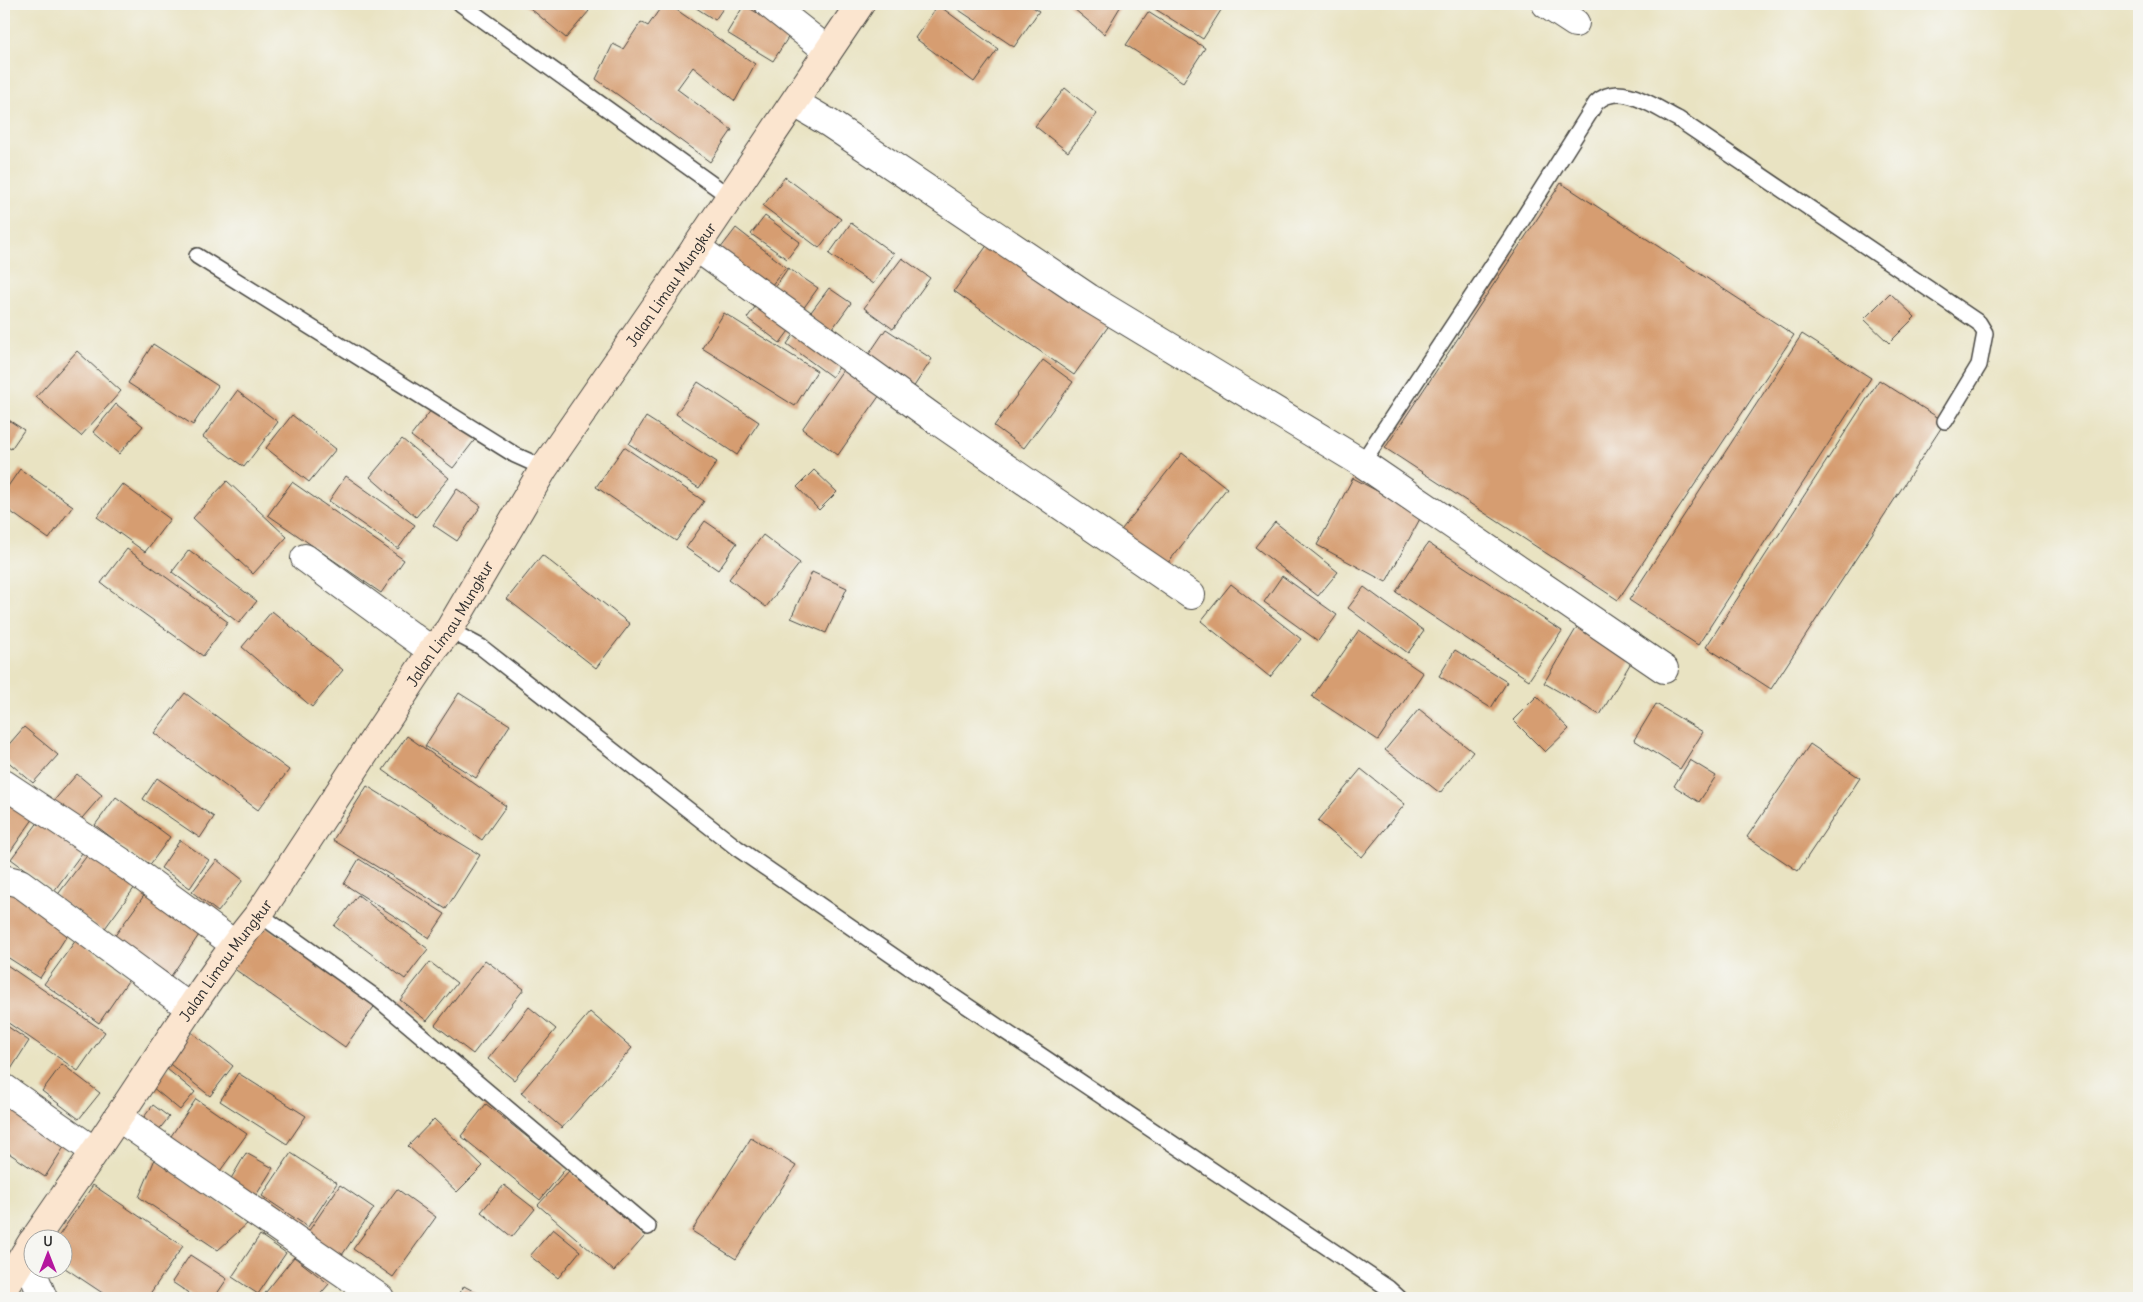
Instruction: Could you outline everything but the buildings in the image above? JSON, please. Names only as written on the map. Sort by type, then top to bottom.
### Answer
[{"type":"street","points":[[769,4],[828,50]]},
{"type":"street","name":"Jalan Limau Mungkur","points":[[41,1230],[234,944],[259,914],[432,652],[449,630],[544,468],[795,103],[828,50],[860,4]]},
{"type":"street","points":[[1546,4],[1576,23]]},
{"type":"street","points":[[795,103],[829,123],[1089,298],[1362,463],[1664,669]]},
{"type":"street","points":[[696,247],[932,417],[1191,595]]},
{"type":"street","points":[[305,558],[432,652]]},
{"type":"street","points":[[4,784],[129,867],[234,944]]},
{"type":"street","points":[[4,879],[20,883],[190,1008]]},
{"type":"street","points":[[4,1088],[94,1151]]},
{"type":"street","points":[[118,1118],[380,1298]]},
{"type":"street","name":"Jalan Limau Mungkur","points":[[4,1288],[22,1259]]},
{"type":"street","points":[[39,1280],[43,1298]]},
{"type":"lane","points":[[461,4],[730,198]]},
{"type":"lane","points":[[1362,463],[1510,239],[1596,103],[1603,95],[1620,93],[1637,98],[1678,119],[1979,323],[1985,333],[1979,365],[1945,421]]},
{"type":"lane","points":[[197,256],[516,455],[544,468]]},
{"type":"lane","points":[[449,630],[481,647],[737,848],[917,972],[1388,1288],[1399,1298]]},
{"type":"lane","points":[[259,914],[378,999],[648,1226]]}]
